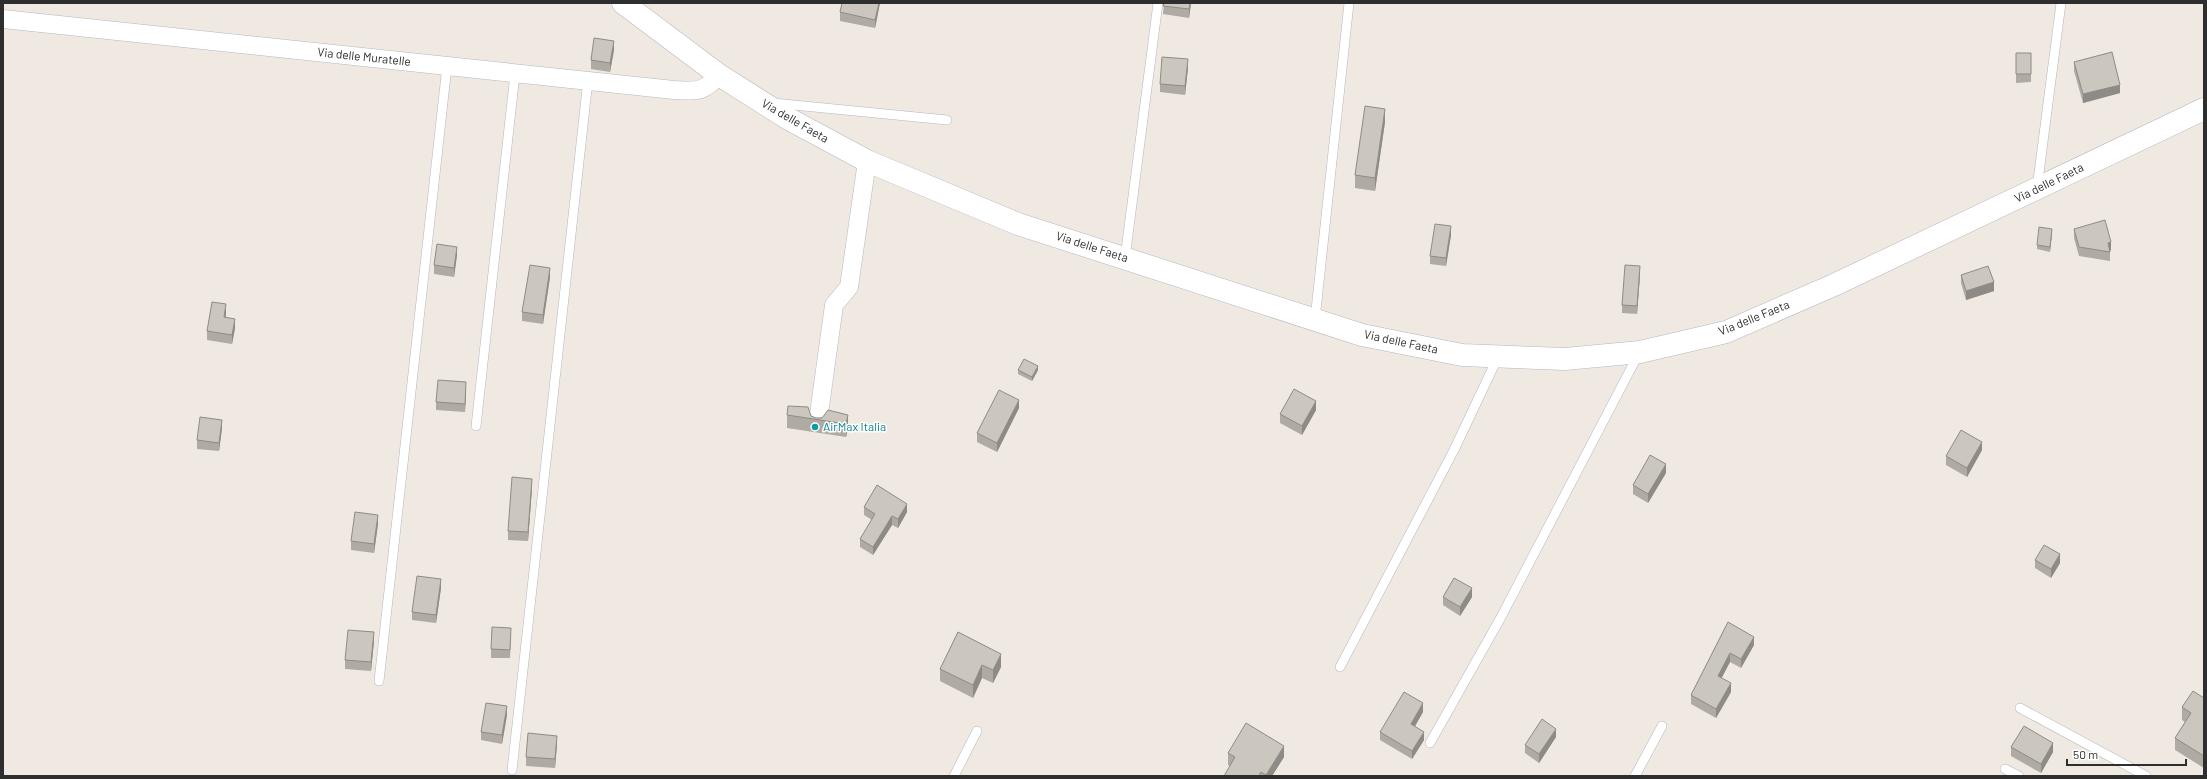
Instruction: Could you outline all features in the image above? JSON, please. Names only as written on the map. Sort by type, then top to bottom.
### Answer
[{"type":"street","name":"Via delle Faeta","points":[[623,3],[719,75],[786,118],[867,161],[1018,224],[1362,335],[1462,355],[1565,359],[1640,352],[1726,332],[1834,285],[2204,109]]},
{"type":"street","name":"Via delle Muratelle","points":[[3,18],[515,74],[695,91],[708,87],[719,75]]},
{"type":"street","points":[[818,420],[834,305],[849,287],[867,161]]},
{"type":"lane","points":[[1125,258],[1158,3]]},
{"type":"lane","points":[[1314,319],[1349,3]]},
{"type":"lane","points":[[2036,189],[2062,3]]},
{"type":"lane","points":[[379,681],[447,66]]},
{"type":"lane","points":[[476,426],[515,74]]},
{"type":"lane","points":[[512,770],[588,80]]},
{"type":"lane","points":[[761,102],[947,120]]},
{"type":"lane","points":[[1430,743],[1500,619],[1640,352]]},
{"type":"lane","points":[[1340,667],[1454,450],[1498,357]]},
{"type":"lane","points":[[2020,708],[2146,776]]},
{"type":"lane","points":[[1635,776],[1662,726]]},
{"type":"lane","points":[[954,776],[977,731]]},
{"type":"lane","points":[[2005,769],[2019,776]]},
{"type":"building","points":[[842,3],[879,3],[875,20],[840,12]]},
{"type":"building","points":[[1164,3],[1190,3],[1189,9],[1163,6]]},
{"type":"building","points":[[594,38],[614,41],[610,63],[591,60]]},
{"type":"building","points":[[2112,52],[2120,85],[2083,94],[2074,62]]},
{"type":"building","points":[[2016,53],[2031,53],[2031,74],[2016,74]]},
{"type":"building","points":[[1162,57],[1188,59],[1185,86],[1160,84]]},
{"type":"building","points":[[1365,106],[1385,109],[1375,178],[1355,175]]},
{"type":"building","points":[[2105,220],[2111,242],[2108,243],[2110,252],[2079,247],[2074,229]]},
{"type":"building","points":[[1435,224],[1451,226],[1446,258],[1430,256]]},
{"type":"building","points":[[2039,227],[2052,229],[2050,247],[2037,245]]},
{"type":"building","points":[[437,244],[457,247],[454,268],[434,265]]},
{"type":"building","points":[[530,265],[550,268],[543,315],[522,312]]},
{"type":"building","points":[[1625,265],[1640,266],[1637,306],[1622,305]]},
{"type":"building","points":[[1988,266],[1994,282],[1966,291],[1961,275]]},
{"type":"building","points":[[212,302],[226,304],[224,317],[235,319],[232,335],[207,331]]},
{"type":"building","points":[[1024,359],[1038,366],[1032,377],[1018,370]]},
{"type":"building","points":[[438,380],[466,382],[465,404],[436,402]]},
{"type":"building","points":[[1294,389],[1316,401],[1302,426],[1280,414]]},
{"type":"building","points":[[999,390],[1019,400],[997,443],[977,433]]},
{"type":"building","points":[[788,406],[808,407],[811,416],[816,418],[822,418],[828,410],[848,415],[846,424],[787,415]]},
{"type":"building","points":[[200,417],[222,420],[219,443],[197,440]]},
{"type":"building","points":[[1961,430],[1982,442],[1967,468],[1946,456]]},
{"type":"building","points":[[1650,455],[1666,464],[1648,494],[1633,485]]},
{"type":"building","points":[[512,477],[532,479],[528,532],[508,531]]},
{"type":"building","points":[[877,485],[907,504],[898,519],[892,516],[873,547],[860,539],[875,514],[864,507]]},
{"type":"building","points":[[355,512],[378,515],[374,544],[351,541]]},
{"type":"building","points":[[2044,545],[2060,554],[2051,569],[2035,560]]},
{"type":"building","points":[[417,576],[441,579],[436,615],[412,612]]},
{"type":"building","points":[[1454,578],[1472,588],[1460,607],[1443,597]]},
{"type":"building","points":[[1728,622],[1754,637],[1741,659],[1730,653],[1718,676],[1731,683],[1716,709],[1691,695]]},
{"type":"building","points":[[492,627],[511,628],[510,650],[491,649]]},
{"type":"building","points":[[348,630],[374,632],[371,662],[345,660]]},
{"type":"building","points":[[958,632],[1001,654],[993,670],[982,665],[973,685],[940,669]]},
{"type":"building","points":[[2193,691],[2204,698],[2204,756],[2175,738],[2191,713],[2182,707]]},
{"type":"building","points":[[1404,692],[1423,703],[1411,724],[1424,732],[1412,751],[1380,732]]},
{"type":"building","points":[[486,703],[507,706],[502,735],[481,732]]},
{"type":"building","points":[[1542,719],[1556,729],[1539,754],[1525,745]]},
{"type":"building","points":[[1246,723],[1284,746],[1266,775],[1261,772],[1259,776],[1224,776],[1235,757],[1228,753]]},
{"type":"building","points":[[2024,726],[2053,743],[2041,764],[2011,747]]},
{"type":"building","points":[[528,733],[557,736],[555,759],[526,757]]},
{"type":"place","name":"AirMax Italia","points":[[815,427]]}]
